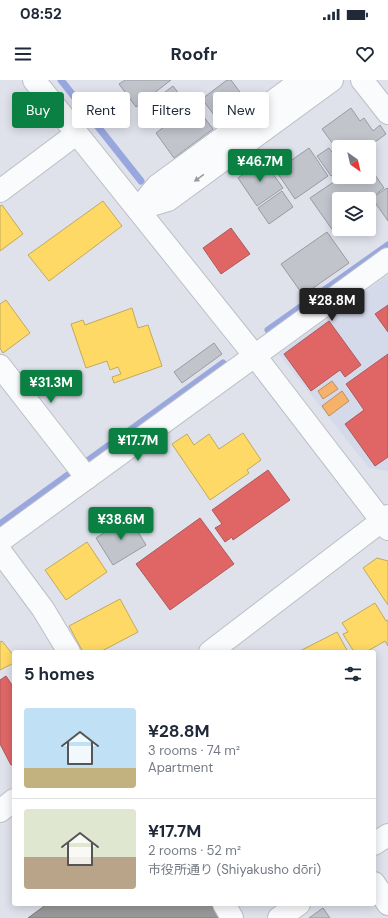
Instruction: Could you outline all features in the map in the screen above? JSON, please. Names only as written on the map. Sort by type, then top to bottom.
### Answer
[{"type":"street","points":[[34,80],[386,522],[213,650]]},
{"type":"street","points":[[138,209],[168,200],[302,85],[332,80]]},
{"type":"street","points":[[362,80],[388,113]]},
{"type":"street","points":[[0,191],[76,134]]},
{"type":"street","points":[[0,541],[82,470],[255,356],[388,259]]},
{"type":"street","points":[[0,366],[82,470]]},
{"type":"street","points":[[0,551],[43,608],[68,650]]},
{"type":"street","points":[[0,811],[12,802]]},
{"type":"street","points":[[376,843],[388,835]]},
{"type":"street","points":[[376,886],[388,904]]},
{"type":"street","points":[[225,906],[232,918]]},
{"type":"street","points":[[279,918],[295,906]]},
{"type":"shaded area","points":[[388,275],[388,471],[369,468],[279,354]]},
{"type":"building: Homes","points":[[103,201],[122,226],[49,281],[28,255]]},
{"type":"building: Homes","points":[[2,205],[23,234],[0,251],[0,206]]},
{"type":"building: Homes","points":[[6,300],[30,333],[3,353],[0,348],[0,304]]},
{"type":"building: Homes","points":[[132,308],[138,328],[148,325],[162,366],[114,383],[112,377],[121,374],[118,367],[110,370],[107,361],[86,368],[71,324],[83,320],[85,325]]},
{"type":"building: Homes","points":[[243,433],[261,460],[247,470],[249,473],[210,500],[172,444],[187,434],[194,445],[209,434],[219,449]]},
{"type":"building: Homes","points":[[87,542],[107,572],[66,600],[45,570]]},
{"type":"building: Homes","points":[[377,558],[388,561],[388,605],[363,568]]},
{"type":"building: Homes","points":[[120,599],[138,632],[104,650],[82,650],[69,626]]},
{"type":"building: Homes","points":[[375,603],[386,621],[388,620],[388,646],[385,641],[369,650],[353,650],[343,634],[348,632],[342,623]]},
{"type":"building: Homes","points":[[337,632],[347,650],[302,650]]},
{"type":"building: Homes","points":[[2,641],[12,654],[12,664],[0,670],[0,642]]},
{"type":"building: Shops","points":[[231,228],[250,254],[221,274],[203,248]]},
{"type":"building: Shops","points":[[388,305],[388,332],[375,314]]},
{"type":"building: Shops","points":[[329,321],[361,365],[345,377],[340,370],[311,391],[284,354]]},
{"type":"building: Shops","points":[[388,354],[388,457],[375,466],[345,424],[364,410],[346,384]]},
{"type":"building: Shops","points":[[268,470],[290,500],[233,540],[232,537],[225,542],[215,528],[222,524],[212,510]]},
{"type":"building: Shops","points":[[200,518],[234,564],[170,610],[136,564]]},
{"type":"building: Shops","points":[[6,676],[12,685],[11,765],[0,744],[0,680]]},
{"type":"building: Health","points":[[332,381],[338,389],[323,399],[318,391]]},
{"type":"building: Health","points":[[342,391],[349,401],[329,416],[322,406]]},
{"type":"building: Industry","points":[[44,906],[212,906],[221,918],[28,918]]},
{"type":"building: Other","points":[[125,80],[171,80],[155,92],[138,92],[138,105],[136,107],[130,99],[130,92],[125,92],[119,84]]},
{"type":"building: Other","points":[[227,80],[231,80],[240,92],[213,92],[213,113],[205,103],[205,97]]},
{"type":"building: Other","points":[[173,86],[178,92],[165,92]]},
{"type":"building: Other","points":[[351,108],[360,121],[364,118],[373,131],[380,125],[386,134],[376,141],[376,140],[332,140],[332,143],[322,129]]},
{"type":"building: Other","points":[[205,118],[213,129],[174,158],[156,133],[163,128],[205,128]]},
{"type":"building: Other","points":[[309,148],[328,176],[295,199],[276,171]]},
{"type":"building: Other","points":[[329,148],[332,152],[332,175],[331,176],[317,156]]},
{"type":"building: Other","points":[[263,160],[283,188],[257,206],[238,178]]},
{"type":"building: Other","points":[[376,176],[384,188],[376,194],[376,192],[332,192],[332,229],[310,198],[332,183],[376,184]]},
{"type":"building: Other","points":[[387,188],[388,189],[388,221],[376,204],[376,195]]},
{"type":"building: Other","points":[[282,191],[293,207],[269,224],[258,208]]},
{"type":"building: Other","points":[[327,232],[349,263],[303,295],[281,264]]},
{"type":"building: Other","points":[[214,343],[222,354],[182,383],[174,372]]},
{"type":"building: Other","points":[[129,517],[146,545],[113,565],[96,538]]},
{"type":"building: Other","points":[[323,908],[330,918],[309,918]]},
{"type":"waterway","points":[[61,80],[141,181]]},
{"type":"waterway","points":[[268,330],[388,245]]},
{"type":"waterway","points":[[0,524],[223,363]]}]
